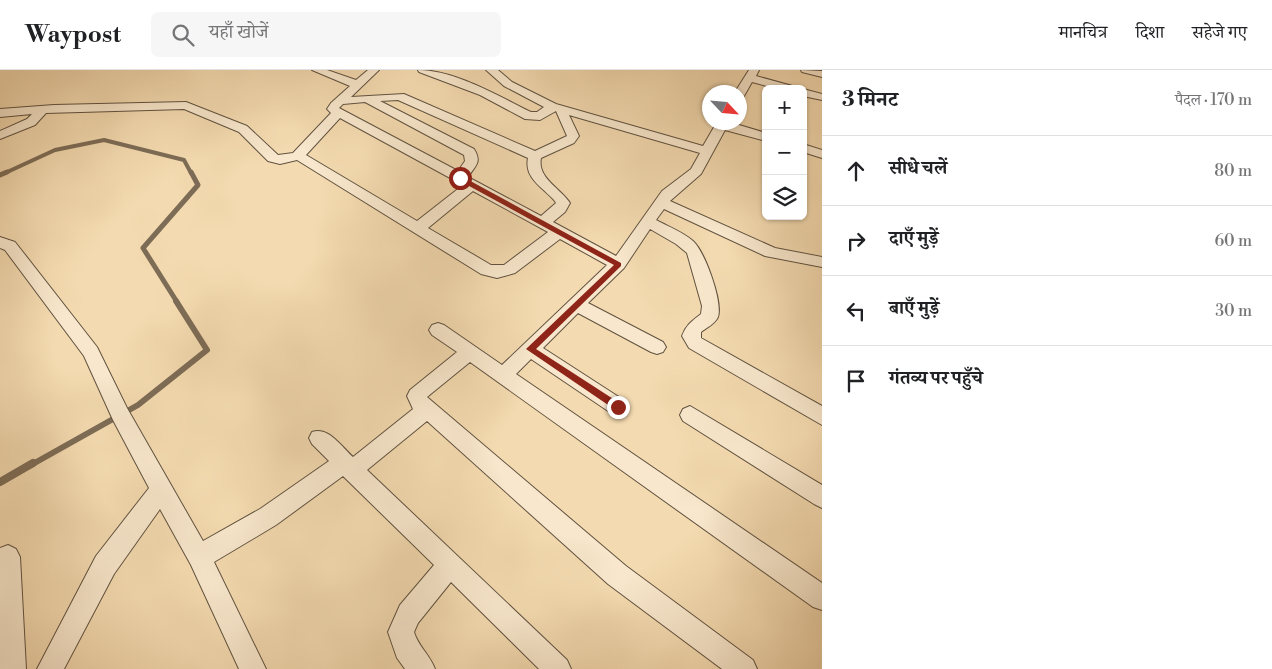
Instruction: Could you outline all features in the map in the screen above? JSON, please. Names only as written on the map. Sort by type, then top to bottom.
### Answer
[{"type":"street","points":[[317,70],[358,84]]},
{"type":"street","points":[[299,156],[300,152],[358,84],[374,70]]},
{"type":"street","points":[[423,70],[484,93],[529,116],[540,116],[556,107]]},
{"type":"street","points":[[491,70],[508,84],[556,107],[707,151]]},
{"type":"street","points":[[806,70],[822,74]]},
{"type":"street","points":[[745,85],[751,74],[781,85]]},
{"type":"street","points":[[807,93],[822,97]]},
{"type":"street","points":[[339,107],[365,98],[392,95],[406,98],[535,156]]},
{"type":"street","points":[[365,98],[469,152],[472,157],[466,182],[418,228]]},
{"type":"street","points":[[0,113],[186,104],[243,129],[273,158],[280,160],[299,156],[487,270],[497,272],[509,269],[559,232]]},
{"type":"street","points":[[339,107],[466,182],[618,264]]},
{"type":"street","points":[[542,223],[560,209],[563,203],[560,196],[534,172],[533,162],[535,156],[570,140],[573,136],[556,107]]},
{"type":"street","points":[[0,135],[31,122],[42,110]]},
{"type":"street","points":[[503,374],[618,264],[672,188],[696,171],[719,130]]},
{"type":"street","points":[[743,130],[762,136]]},
{"type":"street","points":[[469,152],[496,139]]},
{"type":"street","points":[[807,149],[822,154]]},
{"type":"street","points":[[662,202],[771,252],[822,262]]},
{"type":"street","points":[[648,222],[683,242],[692,249],[696,256],[711,306],[709,317],[693,329],[692,336],[695,343],[822,416]]},
{"type":"street","points":[[0,242],[10,246],[91,352],[120,414],[199,557],[253,669]]},
{"type":"street","points":[[576,305],[657,347]]},
{"type":"street","points":[[438,330],[822,598]]},
{"type":"street","points":[[530,349],[618,407]]},
{"type":"street","points":[[470,352],[420,391],[417,396],[419,402],[617,575],[744,669]]},
{"type":"street","points":[[199,557],[268,517],[348,466],[427,409]]},
{"type":"street","points":[[690,415],[822,497]]},
{"type":"street","points":[[319,438],[558,669]]},
{"type":"street","points":[[50,669],[105,565],[162,489]]},
{"type":"street","points":[[8,557],[12,669]]},
{"type":"street","points":[[422,669],[406,650],[400,632],[409,614],[449,565]]},
{"type":"waterway","points":[[5,173],[55,150],[104,140],[184,160],[191,173]]},
{"type":"waterway","points":[[0,175],[7,172]]},
{"type":"waterway","points":[[177,302],[143,248],[198,185],[191,172]]},
{"type":"waterway","points":[[31,465],[138,405],[207,350],[176,301]]},
{"type":"waterway","points":[[0,482],[33,463]]},
{"type":"route","points":[[460,178],[618,264],[530,349],[618,407]]}]
